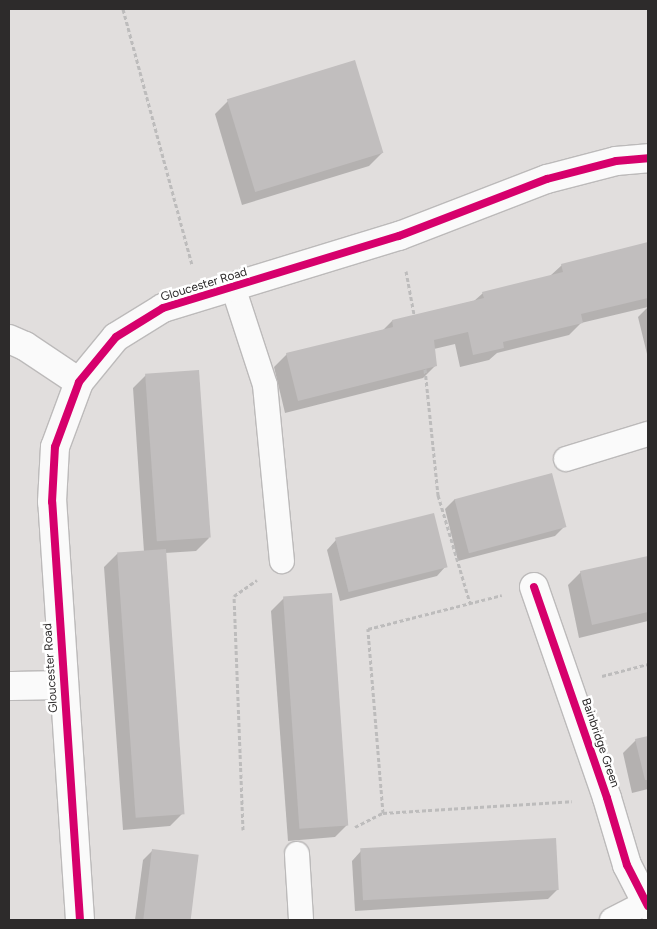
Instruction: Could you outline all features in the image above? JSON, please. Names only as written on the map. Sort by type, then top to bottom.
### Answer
[{"type":"street","name":"Gloucester Road","points":[[80,920],[62,685],[52,502],[55,447],[79,382],[116,337],[163,308],[399,236],[547,180],[616,161],[648,158]]},
{"type":"street","points":[[9,339],[25,346],[79,382]]},
{"type":"street","name":"Bainbridge Green","points":[[534,587],[608,798],[627,865],[647,904]]},
{"type":"street","points":[[9,686],[62,685]]},
{"type":"lane","points":[[233,287],[266,385],[282,561]]},
{"type":"lane","points":[[566,459],[648,434]]},
{"type":"lane","points":[[297,854],[301,920]]},
{"type":"lane","points":[[612,920],[647,904]]},
{"type":"path","points":[[122,9],[201,296]]},
{"type":"path","points":[[399,236],[414,314]]},
{"type":"path","points":[[426,369],[438,495],[470,604]]},
{"type":"path","points":[[243,830],[234,596],[282,561]]},
{"type":"path","points":[[383,814],[368,629],[534,587]]},
{"type":"path","points":[[568,686],[648,664]]},
{"type":"path","points":[[355,827],[383,814],[608,798]]},
{"type":"building","points":[[355,60],[383,153],[255,192],[227,99]]},
{"type":"building","points":[[648,242],[648,298],[581,314],[583,323],[503,342],[504,348],[473,355],[468,332],[434,340],[437,366],[298,401],[286,353],[393,327],[392,320],[484,298],[482,292],[563,272],[561,264]]},
{"type":"building","points":[[199,370],[211,538],[157,541],[145,374]]},
{"type":"building","points":[[552,473],[566,527],[469,553],[454,499]]},
{"type":"building","points":[[434,513],[448,567],[349,592],[335,538]]},
{"type":"building","points":[[166,549],[185,814],[136,818],[117,552]]},
{"type":"building","points":[[648,556],[648,612],[592,625],[580,571]]},
{"type":"building","points":[[332,593],[348,825],[299,829],[283,596]]},
{"type":"building","points":[[648,736],[648,780],[645,780],[635,739]]},
{"type":"building","points":[[556,838],[559,890],[363,900],[360,848]]},
{"type":"building","points":[[152,849],[199,855],[191,920],[143,920]]},
{"type":"cycle path","points":[[80,920],[52,502],[55,447],[79,382],[116,337],[163,308],[399,236],[547,179],[616,161],[648,158]]},
{"type":"cycle path","points":[[534,587],[607,798],[627,865],[648,906]]}]
